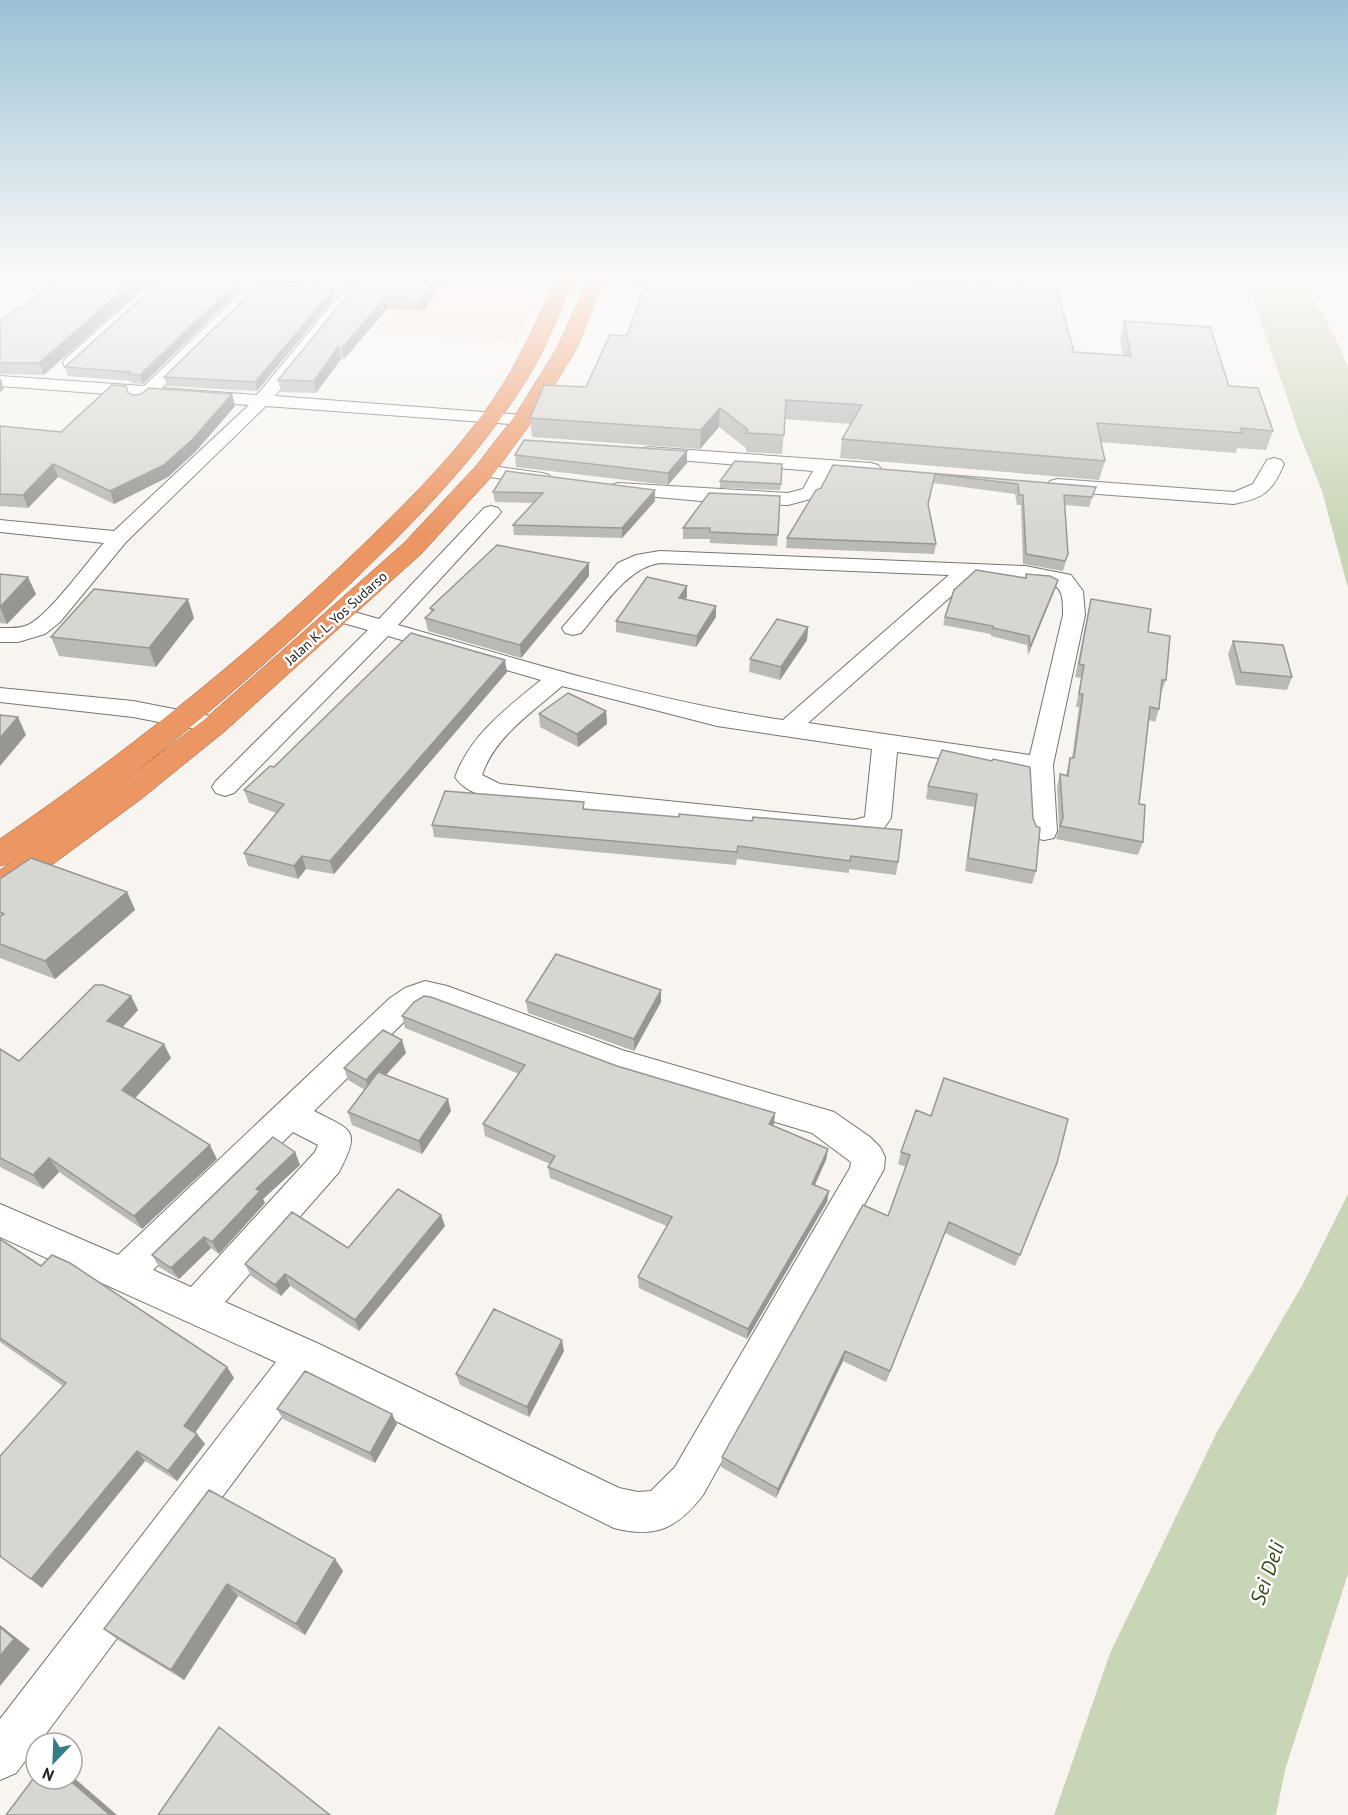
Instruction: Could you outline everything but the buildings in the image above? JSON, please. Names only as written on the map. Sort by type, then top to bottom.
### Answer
[{"type":"highway","name":"Jalan K. L. Yos Sudarso","points":[[0,855],[69,806],[184,718],[311,609],[438,483],[487,423],[525,365]]},
{"type":"highway","name":"Jalan K. L. Yos Sudarso","points":[[0,887],[130,792],[215,725],[413,548],[494,472],[558,365]]},
{"type":"street","points":[[41,390],[69,365]]},
{"type":"street","points":[[143,397],[176,365]]},
{"type":"street","points":[[0,635],[18,635],[37,629],[44,623],[119,538],[257,406],[290,365]]},
{"type":"street","points":[[0,381],[41,390]]},
{"type":"street","points":[[0,392],[41,390],[487,423],[518,435]]},
{"type":"street","points":[[631,451],[890,470]]},
{"type":"street","points":[[1044,483],[1234,498],[1249,496],[1264,487],[1274,464]]},
{"type":"street","points":[[595,487],[658,494],[788,499],[811,493],[825,465]]},
{"type":"street","points":[[494,472],[562,482]]},
{"type":"street","points":[[225,787],[384,627],[491,512]]},
{"type":"street","points":[[0,526],[119,538]]},
{"type":"street","points":[[573,628],[626,568],[644,559],[681,557],[968,570],[1035,574],[1067,582],[1072,587],[1075,597],[1074,615],[1040,765],[1044,831]]},
{"type":"street","points":[[787,729],[968,570]]},
{"type":"street","points":[[340,615],[558,678],[706,716],[1040,765]]},
{"type":"street","points":[[558,678],[492,736],[471,765],[468,777],[478,785],[498,792],[854,829],[873,825],[878,818],[885,743]]},
{"type":"street","points":[[0,695],[133,709],[215,725]]},
{"type":"street","points":[[0,1220],[122,1276],[195,1309],[304,1356],[614,1507],[635,1514],[657,1512],[674,1501],[689,1481],[862,1179],[867,1169],[868,1157],[858,1147],[822,1122],[618,1062],[436,994],[425,993],[401,1006],[291,1115],[122,1276]]},
{"type":"street","points":[[195,1309],[327,1162],[335,1147],[335,1138],[291,1115]]},
{"type":"street","points":[[0,1757],[304,1356]]},
{"type":"water","points":[[1276,365],[1347,365],[1348,588],[1322,491]]},
{"type":"water","name":"Sei Deli","points":[[1348,1194],[1348,1574],[1285,1770],[1276,1815],[1054,1815],[1110,1653],[1217,1432],[1304,1282]]}]
